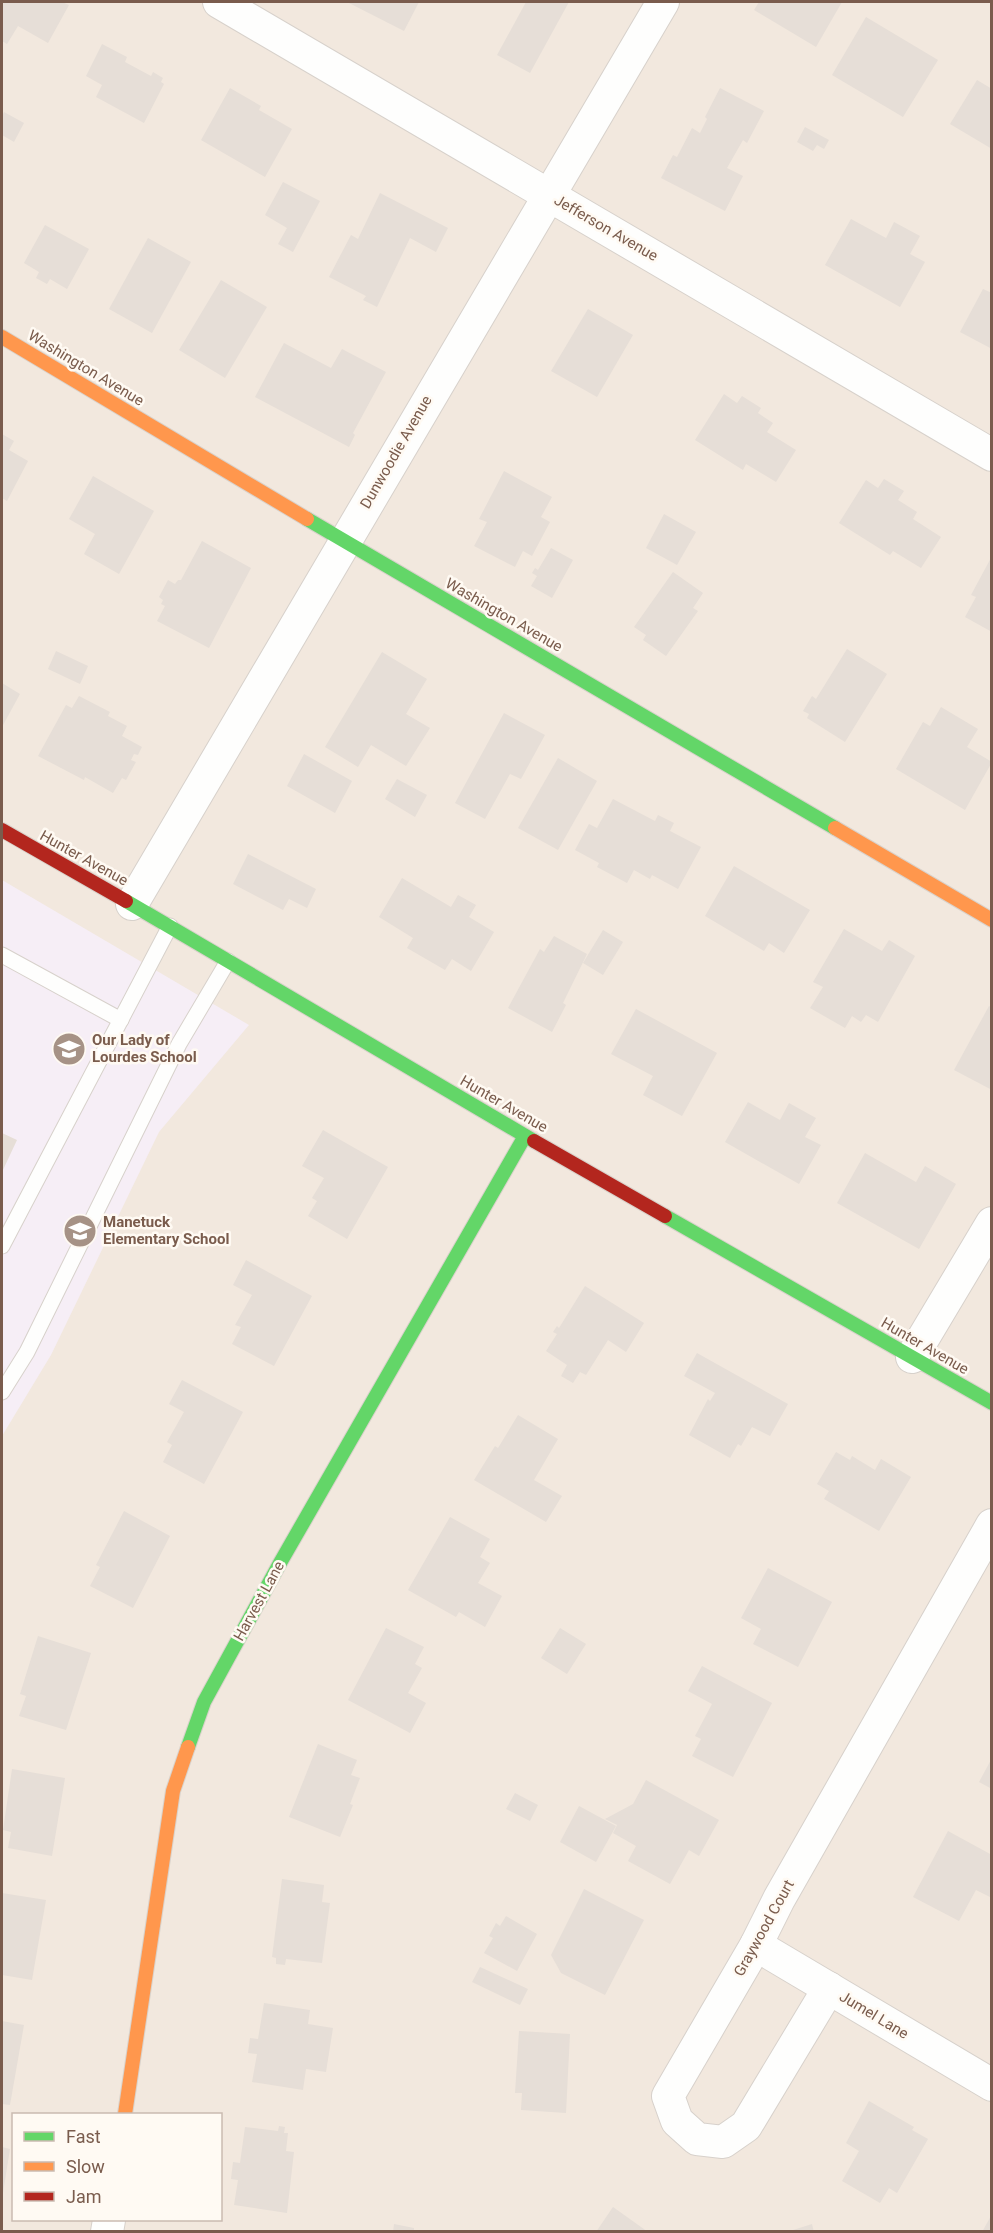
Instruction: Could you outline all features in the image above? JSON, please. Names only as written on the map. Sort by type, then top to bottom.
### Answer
[{"type":"street","name":"Jefferson Avenue","points":[[219,2],[992,455]]},
{"type":"street","name":"Dunwoodie Avenue","points":[[132,904],[663,2]]},
{"type":"street","name":"Washington Avenue","points":[[2,337],[344,541],[992,920]]},
{"type":"street","name":"Hunter Avenue","points":[[2,830],[525,1136],[992,1403]]},
{"type":"street","name":"Harvest Lane","points":[[124,2113],[173,1791],[204,1702],[286,1552],[525,1136]]},
{"type":"street","points":[[912,1357],[992,1223]]},
{"type":"street","name":"Graywood Court","points":[[829,1988],[746,2126],[723,2142],[697,2139],[677,2121],[668,2096],[756,1945],[785,1889],[992,1525]]},
{"type":"street","name":"Jumel Lane","points":[[756,1945],[992,2085]]},
{"type":"lane","points":[[2,1246],[170,927]]},
{"type":"lane","points":[[2,955],[121,1020]]},
{"type":"lane","points":[[2,1392],[27,1352],[178,1044],[228,961]]},
{"type":"shaded area","points":[[2,2],[991,2],[991,2231],[2,2232]]},
{"type":"shaded area","points":[[2,880],[249,1025],[159,1132],[51,1355],[2,1436]]},
{"type":"building","points":[[2,2],[62,2],[69,5],[48,43],[18,26],[7,44],[2,41]]},
{"type":"building","points":[[347,2],[419,2],[404,31]]},
{"type":"building","points":[[526,2],[569,2],[530,73],[497,55]]},
{"type":"building","points":[[759,2],[842,2],[816,47],[754,10]]},
{"type":"building","points":[[866,17],[938,60],[903,117],[832,75]]},
{"type":"building","points":[[102,44],[127,57],[125,62],[151,76],[153,72],[163,78],[161,82],[164,84],[144,123],[96,97],[102,85],[86,76]]},
{"type":"building","points":[[977,80],[992,89],[992,149],[950,124]]},
{"type":"building","points":[[230,88],[261,106],[259,110],[292,129],[265,177],[201,140]]},
{"type":"building","points":[[720,88],[764,111],[747,143],[743,140],[727,168],[743,176],[725,211],[661,178],[673,155],[677,157],[692,128],[700,133],[707,119],[705,117]]},
{"type":"building","points":[[4,112],[24,123],[14,142],[2,135]]},
{"type":"building","points":[[805,127],[829,140],[824,149],[817,145],[813,151],[797,142]]},
{"type":"building","points":[[283,182],[320,201],[293,252],[278,244],[287,228],[265,215]]},
{"type":"building","points":[[380,193],[448,228],[436,252],[410,238],[377,307],[363,300],[366,296],[329,277],[351,235],[358,239]]},
{"type":"building","points":[[851,219],[886,238],[894,222],[920,236],[910,254],[925,262],[900,307],[825,265]]},
{"type":"building","points":[[45,225],[89,249],[67,289],[50,279],[47,284],[36,278],[39,272],[24,263]]},
{"type":"building","points":[[148,238],[191,262],[152,333],[109,309]]},
{"type":"building","points":[[221,280],[267,307],[225,378],[179,350]]},
{"type":"building","points":[[983,289],[992,293],[992,349],[960,332]]},
{"type":"building","points":[[588,309],[633,335],[597,397],[551,371]]},
{"type":"building","points":[[284,343],[331,368],[342,349],[386,372],[353,433],[355,435],[349,447],[255,397]]},
{"type":"building","points":[[724,394],[737,403],[742,396],[761,408],[758,413],[773,423],[767,432],[796,450],[776,482],[746,464],[743,470],[695,440]]},
{"type":"building","points":[[2,434],[14,441],[9,450],[28,461],[7,501],[2,498]]},
{"type":"building","points":[[504,471],[552,497],[541,517],[550,522],[532,556],[523,551],[515,567],[474,546],[487,522],[479,519]]},
{"type":"building","points":[[93,476],[154,511],[119,574],[84,554],[95,534],[69,519]]},
{"type":"building","points":[[884,479],[904,491],[898,500],[917,512],[913,519],[941,537],[921,568],[893,551],[890,555],[839,523],[866,480],[878,488]]},
{"type":"building","points":[[664,514],[696,532],[677,565],[646,548]]},
{"type":"building","points":[[202,541],[251,568],[209,648],[157,621],[165,606],[161,604],[163,600],[159,597],[168,580],[175,584],[181,580]]},
{"type":"building","points":[[551,548],[573,560],[552,598],[531,586],[537,576],[532,573],[535,568],[538,570]]},
{"type":"building","points":[[992,556],[992,632],[965,617],[976,597],[971,595]]},
{"type":"building","points":[[673,572],[703,593],[693,608],[698,611],[666,656],[643,640],[646,635],[634,627]]},
{"type":"building","points":[[847,649],[887,674],[845,742],[807,718],[809,714],[803,711],[812,696],[816,699]]},
{"type":"building","points":[[56,651],[88,666],[80,684],[48,669]]},
{"type":"building","points":[[382,652],[427,679],[406,714],[430,728],[406,766],[371,745],[358,767],[325,747]]},
{"type":"building","points":[[2,683],[20,694],[2,727]]},
{"type":"building","points":[[79,696],[110,712],[108,716],[127,726],[122,736],[142,747],[138,755],[134,754],[131,760],[136,762],[126,780],[122,778],[113,793],[85,777],[84,780],[38,756],[66,705],[72,708]]},
{"type":"building","points":[[941,707],[978,729],[967,747],[992,762],[965,810],[896,769],[923,722],[930,726]]},
{"type":"building","points":[[504,713],[545,735],[521,779],[510,774],[485,819],[455,803]]},
{"type":"building","points":[[304,754],[352,781],[335,813],[287,786]]},
{"type":"building","points":[[558,758],[597,781],[558,850],[518,828]]},
{"type":"building","points":[[397,779],[427,795],[415,817],[385,799]]},
{"type":"building","points":[[613,799],[655,821],[658,815],[674,823],[670,831],[701,847],[678,889],[652,875],[650,879],[634,870],[627,883],[597,867],[599,863],[575,850],[589,824],[597,828]]},
{"type":"building","points":[[248,854],[316,889],[307,908],[289,899],[283,910],[233,884]]},
{"type":"building","points":[[734,866],[810,910],[784,953],[769,943],[764,951],[705,916]]},
{"type":"building","points":[[402,878],[451,907],[458,895],[476,905],[469,917],[494,932],[471,971],[452,959],[445,970],[407,948],[413,938],[379,917]]},
{"type":"building","points":[[844,929],[882,951],[889,940],[915,956],[878,1022],[866,1015],[861,1022],[852,1016],[845,1028],[810,1008],[823,987],[813,982]]},
{"type":"building","points":[[603,930],[623,942],[603,975],[583,963]]},
{"type":"building","points":[[554,936],[587,954],[563,1003],[566,1005],[552,1032],[508,1008],[540,949],[544,952]]},
{"type":"building","points":[[989,1006],[992,1008],[992,1090],[954,1070]]},
{"type":"building","points":[[636,1009],[717,1053],[682,1116],[643,1095],[653,1076],[611,1054]]},
{"type":"building","points":[[748,1102],[780,1120],[789,1103],[816,1118],[805,1137],[821,1145],[799,1184],[725,1142]]},
{"type":"building","points":[[323,1130],[388,1167],[347,1239],[308,1216],[317,1201],[312,1198],[324,1178],[302,1166]]},
{"type":"building","points":[[2,1133],[17,1140],[2,1172]]},
{"type":"building","points":[[865,1153],[916,1182],[925,1166],[956,1184],[919,1249],[837,1203]]},
{"type":"building","points":[[246,1260],[312,1296],[274,1366],[232,1344],[241,1327],[235,1325],[252,1295],[233,1285]]},
{"type":"building","points":[[585,1286],[644,1323],[626,1352],[608,1340],[586,1375],[580,1372],[573,1383],[561,1376],[567,1365],[546,1351],[557,1334],[553,1332],[557,1326],[559,1328]]},
{"type":"building","points":[[697,1353],[788,1404],[770,1436],[752,1427],[741,1446],[738,1444],[730,1458],[689,1435],[708,1399],[710,1401],[715,1393],[684,1376]]},
{"type":"building","points":[[182,1380],[243,1412],[204,1484],[163,1462],[172,1445],[167,1442],[184,1412],[169,1404]]},
{"type":"building","points":[[518,1415],[558,1439],[534,1480],[562,1496],[546,1522],[474,1480],[495,1446],[498,1448]]},
{"type":"building","points":[[836,1452],[850,1460],[852,1456],[875,1470],[881,1459],[911,1477],[879,1531],[824,1499],[829,1491],[817,1484]]},
{"type":"building","points":[[124,1511],[170,1536],[133,1608],[90,1586],[100,1567],[96,1565]]},
{"type":"building","points":[[450,1517],[490,1539],[480,1557],[490,1563],[478,1583],[502,1596],[485,1627],[459,1612],[456,1617],[408,1590]]},
{"type":"building","points":[[768,1568],[832,1602],[798,1667],[753,1644],[761,1629],[741,1618]]},
{"type":"building","points":[[386,1628],[424,1647],[415,1664],[422,1668],[408,1693],[426,1703],[410,1733],[348,1700]]},
{"type":"building","points":[[560,1628],[586,1644],[567,1674],[541,1658]]},
{"type":"building","points":[[38,1636],[91,1653],[66,1730],[19,1716],[26,1696],[20,1694]]},
{"type":"building","points":[[702,1666],[772,1703],[733,1777],[692,1756],[701,1739],[695,1736],[712,1704],[688,1691]]},
{"type":"building","points":[[318,1744],[357,1760],[351,1775],[360,1778],[350,1804],[353,1805],[340,1837],[289,1817]]},
{"type":"building","points":[[992,1758],[992,1789],[979,1782]]},
{"type":"building","points":[[12,1769],[65,1778],[52,1856],[8,1848],[11,1832],[3,1830]]},
{"type":"building","points":[[646,1780],[719,1820],[699,1856],[689,1850],[670,1884],[628,1861],[636,1846],[613,1833],[617,1825],[605,1819],[633,1804]]},
{"type":"building","points":[[515,1793],[538,1805],[530,1821],[506,1809]]},
{"type":"building","points":[[579,1806],[616,1826],[596,1862],[560,1842]]},
{"type":"building","points":[[948,1831],[992,1855],[992,1898],[976,1890],[959,1921],[913,1897]]},
{"type":"building","points":[[282,1879],[324,1885],[322,1902],[330,1903],[322,1963],[286,1959],[285,1965],[276,1964],[276,1958],[272,1957]]},
{"type":"building","points":[[584,1889],[644,1920],[605,1995],[561,1973],[551,1955]]},
{"type":"building","points":[[2,1893],[46,1900],[32,1980],[2,1975]]},
{"type":"building","points":[[506,1916],[537,1934],[517,1971],[484,1953],[493,1938],[489,1936],[496,1923],[500,1926]]},
{"type":"building","points":[[480,1967],[528,1989],[520,2005],[472,1982]]},
{"type":"building","points":[[264,2003],[310,2010],[308,2024],[333,2028],[326,2072],[306,2069],[303,2090],[252,2082],[257,2054],[248,2053],[250,2038],[258,2039]]},
{"type":"building","points":[[2,2021],[24,2025],[10,2105],[2,2104]]},
{"type":"building","points":[[519,2031],[570,2034],[566,2113],[521,2110],[522,2093],[515,2093]]},
{"type":"building","points":[[869,2101],[914,2127],[912,2130],[928,2139],[897,2193],[889,2188],[880,2203],[842,2181],[859,2151],[846,2143]]},
{"type":"building","points":[[279,2126],[285,2127],[284,2133],[288,2133],[286,2151],[294,2152],[287,2213],[234,2205],[238,2180],[231,2179],[233,2162],[240,2163],[245,2127],[278,2131]]},
{"type":"building","points":[[2,2147],[10,2149],[3,2193],[2,2192]]},
{"type":"building","points":[[613,2207],[648,2232],[596,2232]]},
{"type":"building","points":[[992,2214],[992,2232],[982,2232]]},
{"type":"building","points":[[394,2224],[414,2228],[414,2232],[393,2232]]},
{"type":"building","points":[[812,2224],[814,2232],[790,2232],[790,2231]]},
{"type":"traffic: fast","points":[[307,519],[835,828]]},
{"type":"traffic: fast","points":[[126,901],[534,1141]]},
{"type":"traffic: fast","points":[[188,1747],[204,1702],[280,1563],[525,1136]]},
{"type":"traffic: fast","points":[[665,1216],[992,1403]]},
{"type":"traffic: slow","points":[[2,337],[307,519]]},
{"type":"traffic: slow","points":[[835,828],[992,920]]},
{"type":"traffic: slow","points":[[125,2113],[173,1791],[188,1747]]},
{"type":"traffic: jam","points":[[2,830],[126,901]]},
{"type":"traffic: jam","points":[[534,1141],[665,1216]]},
{"type":"place","name":"Our Lady of Lourdes School","points":[[69,1049]]},
{"type":"place","name":"Manetuck Elementary School","points":[[80,1231]]}]
